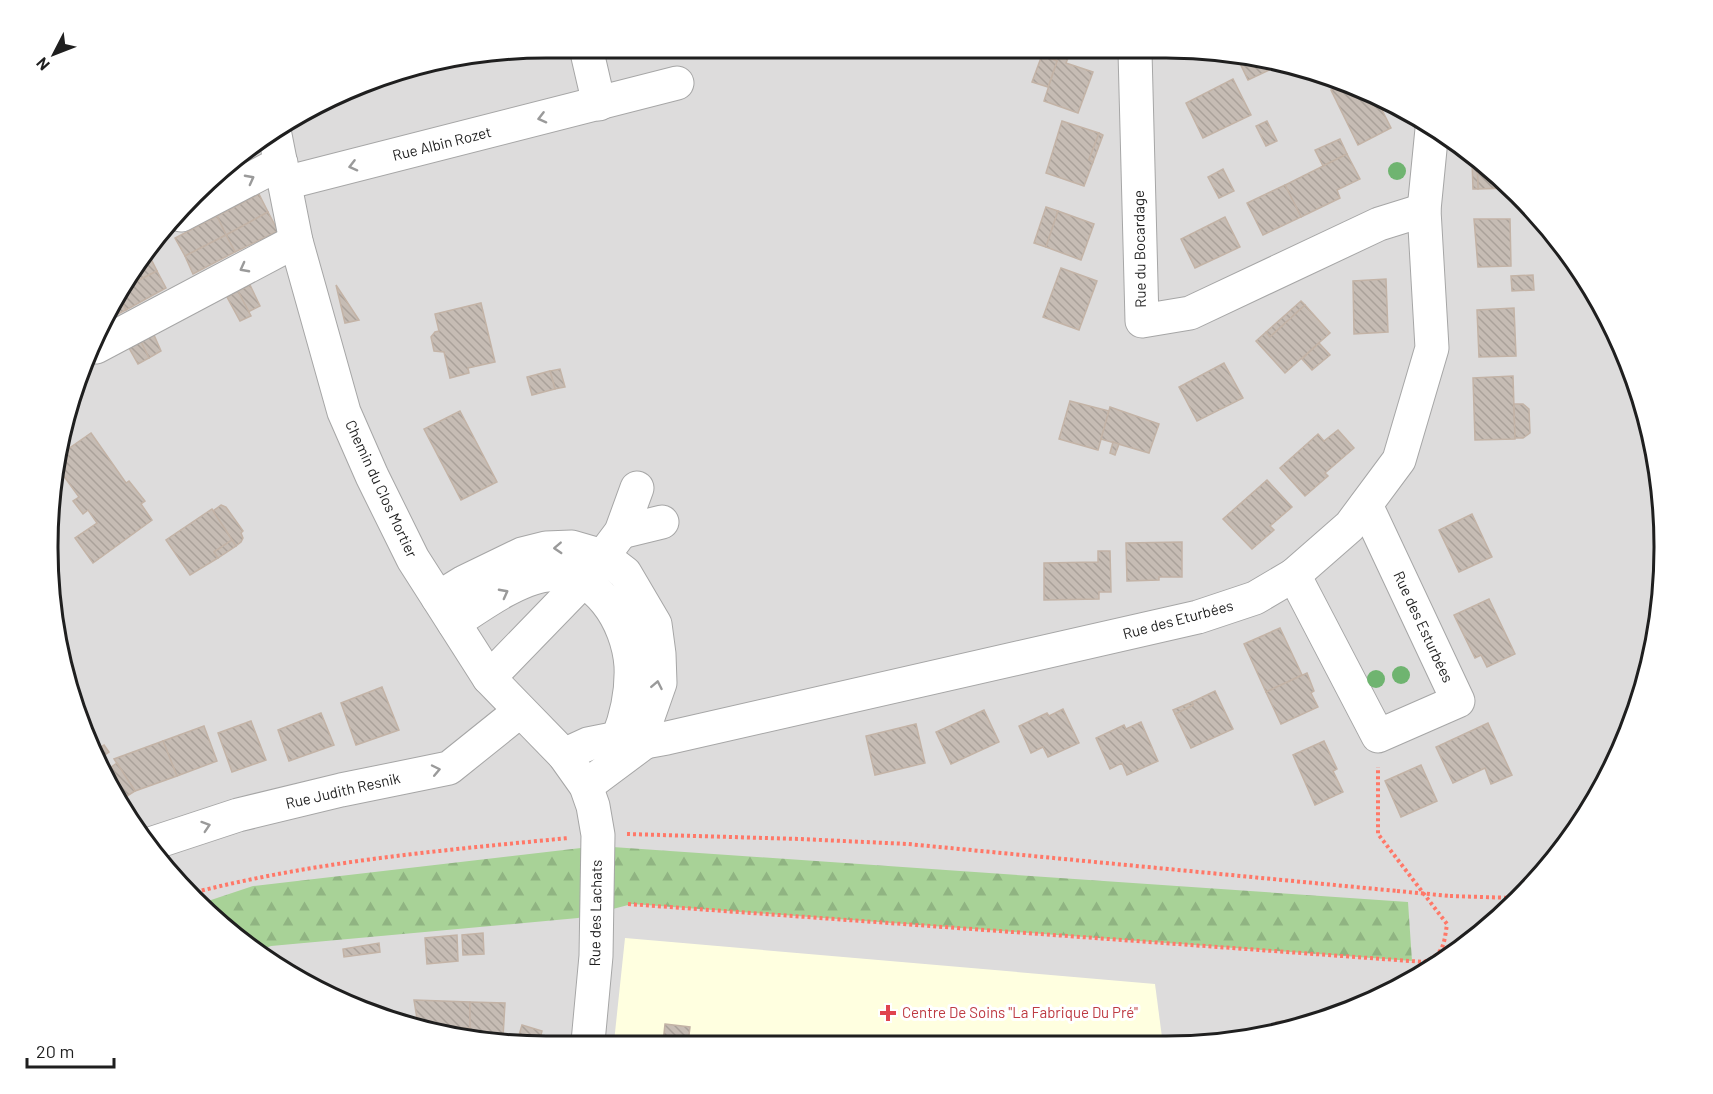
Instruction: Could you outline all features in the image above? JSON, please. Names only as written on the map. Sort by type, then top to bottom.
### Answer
[{"type":"street","points":[[588,58],[599,104]]},
{"type":"street","name":"Rue du Bocardage","points":[[1135,58],[1142,321],[1190,313],[1379,224],[1424,210]]},
{"type":"street","name":"Rue Albin Rozet","points":[[283,173],[599,104],[677,83]]},
{"type":"street","name":"Rue des Eturbées","points":[[564,755],[588,744],[632,740],[1198,617],[1255,598],[1294,575],[1350,526],[1399,460],[1432,348],[1424,210],[1431,137]]},
{"type":"street","name":"Chemin du Clos Mortier","points":[[276,141],[296,240],[344,412],[372,476],[414,559],[489,678],[564,755]]},
{"type":"street","points":[[195,209],[283,173]]},
{"type":"street","points":[[104,343],[296,240]]},
{"type":"street","points":[[489,678],[583,581],[612,544],[637,488]]},
{"type":"street","name":"Rue des Esturbées","points":[[1366,505],[1458,701],[1378,736]]},
{"type":"street","points":[[446,610],[464,582],[522,554],[546,548],[612,544],[662,522]]},
{"type":"street","points":[[612,544],[625,573],[655,624],[659,654],[660,683],[647,720],[632,740]]},
{"type":"street","points":[[446,610],[481,604],[531,578],[549,574],[583,581],[604,597],[615,613],[623,632],[631,664],[630,693],[624,721],[632,740]]},
{"type":"street","points":[[1294,575],[1378,736]]},
{"type":"street","name":"Rue Judith Resnik","points":[[157,842],[238,815],[341,790],[449,768],[520,711]]},
{"type":"street","name":"Rue des Eturbées","points":[[586,786],[632,740]]},
{"type":"street","name":"Rue des Lachats","points":[[564,755],[586,786],[593,806],[598,835],[597,956],[589,1036]]},
{"type":"path","points":[[1378,736],[1378,834],[1447,924],[1442,949]]},
{"type":"path","points":[[201,891],[339,864],[456,849],[598,835],[650,834],[908,844],[1450,896],[1505,898]]},
{"type":"path","points":[[597,901],[1423,962]]},
{"type":"shaded area","points":[[547,58],[1166,58],[1230,63],[1292,75],[1353,96],[1410,124],[1463,159],[1488,180],[1533,225],[1554,250],[1589,303],[1604,331],[1629,390],[1645,452],[1650,483],[1654,547],[1653,579],[1650,611],[1638,673],[1629,704],[1604,763],[1589,791],[1554,844],[1511,892],[1463,935],[1410,970],[1382,985],[1323,1010],[1292,1019],[1230,1031],[1198,1034],[1166,1036],[547,1036],[483,1031],[421,1019],[360,998],[303,970],[250,935],[202,892],[159,844],[124,791],[109,763],[84,704],[68,642],[58,547],[68,452],[84,390],[109,331],[124,303],[159,250],[202,202],[250,159],[303,124],[331,109],[390,84],[452,68]]},
{"type":"shaded area","name":"Centre De Soins \"La Fabrique Du Pré\"","points":[[625,938],[1155,984],[1162,1036],[615,1036]]},
{"type":"green space","points":[[598,846],[1408,902],[1412,961],[632,904],[578,918],[268,947],[211,900],[253,886]]},
{"type":"building","points":[[1041,58],[1057,61],[1048,87],[1032,82]]},
{"type":"building","points":[[1049,58],[1068,58],[1066,63],[1093,72],[1078,113],[1044,101],[1057,61]]},
{"type":"building","points":[[1241,65],[1270,70],[1248,80]]},
{"type":"building","points":[[1233,79],[1251,115],[1203,138],[1186,103]]},
{"type":"building","points":[[1334,88],[1381,109],[1391,128],[1358,145],[1331,90]]},
{"type":"building","points":[[1062,121],[1099,133],[1089,160],[1093,162],[1084,186],[1046,173]]},
{"type":"building","points":[[1267,121],[1277,141],[1266,146],[1256,126]]},
{"type":"building","points":[[1099,133],[1103,135],[1093,162],[1089,160]]},
{"type":"building","points":[[1340,139],[1347,154],[1323,166],[1315,150]]},
{"type":"building","points":[[1347,154],[1360,179],[1337,190],[1340,198],[1301,217],[1285,185]]},
{"type":"building","points":[[1472,167],[1477,171],[1478,189],[1473,189]]},
{"type":"building","points":[[1223,169],[1234,191],[1219,198],[1208,177]]},
{"type":"building","points":[[1477,171],[1497,188],[1478,189]]},
{"type":"building","points":[[1285,185],[1301,217],[1263,235],[1247,203]]},
{"type":"building","points":[[259,194],[268,212],[226,235],[217,216]]},
{"type":"building","points":[[1046,207],[1058,211],[1046,247],[1034,243]]},
{"type":"building","points":[[1058,211],[1094,224],[1081,260],[1046,247]]},
{"type":"building","points":[[268,212],[278,231],[235,252],[226,235]]},
{"type":"building","points":[[217,216],[226,235],[185,256],[175,238]]},
{"type":"building","points":[[1225,217],[1240,247],[1195,268],[1181,239]]},
{"type":"building","points":[[1474,219],[1510,219],[1511,266],[1478,267]]},
{"type":"building","points":[[226,235],[235,252],[193,274],[185,256]]},
{"type":"building","points":[[152,260],[157,271],[138,280]]},
{"type":"building","points":[[1061,268],[1097,281],[1079,330],[1043,317]]},
{"type":"building","points":[[157,271],[166,288],[126,310],[123,304],[138,280]]},
{"type":"building","points":[[1533,275],[1534,290],[1512,291],[1511,276]]},
{"type":"building","points":[[1386,279],[1388,332],[1354,334],[1353,281]]},
{"type":"building","points":[[250,285],[260,306],[248,312],[238,291]]},
{"type":"building","points":[[336,285],[359,320],[345,323]]},
{"type":"building","points":[[238,291],[251,316],[240,321],[227,297]]},
{"type":"building","points":[[1301,301],[1305,305],[1270,337],[1266,332]]},
{"type":"building","points":[[481,303],[495,362],[468,368],[469,373],[450,378],[444,352],[434,351],[431,337],[439,331],[435,314]]},
{"type":"building","points":[[123,304],[126,310],[118,314]]},
{"type":"building","points":[[1305,305],[1330,333],[1285,373],[1256,341],[1266,332],[1270,337]]},
{"type":"building","points":[[1514,308],[1516,356],[1479,357],[1477,310]]},
{"type":"building","points":[[154,335],[161,351],[149,358],[141,342]]},
{"type":"building","points":[[141,342],[149,358],[138,364],[129,348]]},
{"type":"building","points":[[1319,343],[1330,355],[1312,370],[1302,359]]},
{"type":"building","points":[[1224,363],[1243,398],[1197,421],[1179,387]]},
{"type":"building","points":[[560,369],[565,387],[555,389],[550,371]]},
{"type":"building","points":[[550,371],[555,389],[532,395],[527,377]]},
{"type":"building","points":[[1513,376],[1515,439],[1475,440],[1473,378]]},
{"type":"building","points":[[1070,401],[1109,411],[1098,450],[1059,439]]},
{"type":"building","points":[[1514,404],[1523,404],[1529,409],[1530,433],[1523,438],[1515,438]]},
{"type":"building","points":[[1110,407],[1159,424],[1149,453],[1101,439]]},
{"type":"building","points":[[460,411],[497,482],[461,500],[424,429]]},
{"type":"building","points":[[1338,430],[1354,448],[1325,473],[1328,476],[1305,496],[1280,468],[1318,434],[1324,441]]},
{"type":"building","points":[[91,433],[126,483],[129,481],[145,501],[141,504],[152,520],[93,563],[75,538],[97,523],[88,510],[83,514],[73,501],[79,497],[64,476],[69,449]]},
{"type":"building","points":[[1113,442],[1119,444],[1115,455],[1110,453]]},
{"type":"building","points":[[1267,480],[1292,507],[1270,526],[1274,530],[1252,549],[1223,519]]},
{"type":"building","points":[[221,505],[226,507],[243,531],[241,533],[243,538],[236,546],[213,511]]},
{"type":"building","points":[[212,509],[232,540],[214,552],[218,558],[190,575],[166,540]]},
{"type":"building","points":[[1472,514],[1492,557],[1459,572],[1439,530]]},
{"type":"building","points":[[232,540],[236,546],[218,558],[214,552]]},
{"type":"building","points":[[1182,542],[1182,577],[1127,581],[1126,543]]},
{"type":"building","points":[[1098,551],[1110,551],[1111,592],[1099,592],[1099,599],[1044,600],[1044,563],[1098,562]]},
{"type":"building","points":[[1489,599],[1515,654],[1487,667],[1481,655],[1475,658],[1454,615]]},
{"type":"building","points":[[1280,628],[1302,675],[1266,692],[1244,644]]},
{"type":"building","points":[[1307,673],[1314,691],[1311,693],[1318,707],[1281,724],[1266,692]]},
{"type":"building","points":[[382,687],[399,730],[356,745],[341,703]]},
{"type":"building","points":[[1215,691],[1233,729],[1191,748],[1175,714],[1193,705],[1192,702]]},
{"type":"building","points":[[1192,702],[1193,705],[1175,714],[1173,710]]},
{"type":"building","points":[[1063,709],[1079,743],[1048,757],[1043,747],[1031,753],[1019,726],[1047,713],[1049,716]]},
{"type":"building","points":[[984,710],[999,742],[951,764],[936,732]]},
{"type":"building","points":[[321,713],[334,745],[289,761],[278,730]]},
{"type":"building","points":[[251,721],[266,760],[232,772],[218,733]]},
{"type":"building","points":[[1141,722],[1158,761],[1127,775],[1122,763],[1110,769],[1096,738],[1124,725],[1126,729]]},
{"type":"building","points":[[1488,723],[1512,775],[1491,784],[1485,768],[1453,783],[1436,747]]},
{"type":"building","points":[[916,724],[925,763],[875,775],[866,736]]},
{"type":"building","points":[[204,726],[217,761],[177,776],[163,741]]},
{"type":"building","points":[[163,741],[177,776],[135,791],[114,759]]},
{"type":"building","points":[[1324,741],[1337,769],[1333,771],[1343,792],[1315,805],[1293,755]]},
{"type":"building","points":[[104,745],[109,752],[105,755],[102,747]]},
{"type":"building","points":[[117,763],[135,791],[127,796],[111,767]]},
{"type":"building","points":[[1421,765],[1437,801],[1401,817],[1385,781]]},
{"type":"building","points":[[483,933],[484,954],[463,955],[462,935]]},
{"type":"building","points":[[457,935],[458,961],[427,964],[425,938]]},
{"type":"building","points":[[379,943],[380,952],[344,957],[343,949]]},
{"type":"building","points":[[414,1000],[470,1002],[470,1028],[417,1018]]},
{"type":"building","points":[[470,1002],[505,1003],[503,1033],[470,1029]]},
{"type":"building","points":[[665,1024],[690,1027],[689,1036],[664,1036]]},
{"type":"building","points":[[522,1025],[542,1031],[541,1036],[519,1034]]},
{"type":"place","name":"Centre De Soins \"La Fabrique Du Pré\"","points":[[888,1013]]}]
